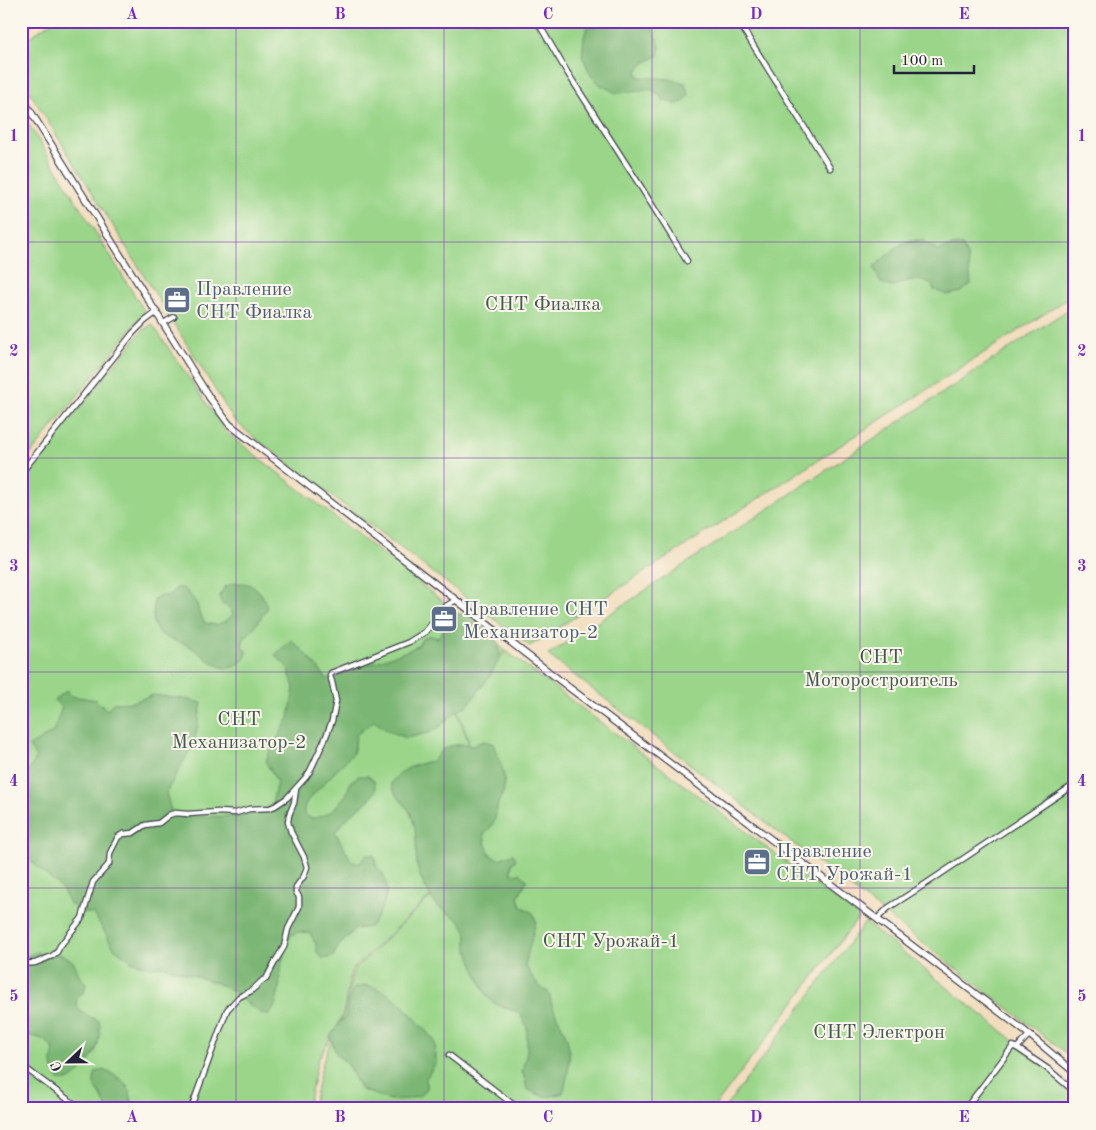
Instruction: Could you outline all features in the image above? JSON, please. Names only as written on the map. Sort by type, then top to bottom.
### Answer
[{"type":"street","points":[[537,21],[567,72],[687,261]]},
{"type":"street","points":[[738,21],[830,168]]},
{"type":"street","points":[[21,96],[209,397],[229,424],[578,695],[877,919],[1075,1072]]},
{"type":"street","points":[[21,473],[133,333],[157,312]]},
{"type":"street","points":[[164,323],[174,317]]},
{"type":"street","points":[[21,964],[35,963],[57,952],[82,918],[93,882],[109,864],[110,853],[118,837],[133,833],[142,826],[159,822],[175,813],[236,813],[249,808],[270,808],[287,798],[306,777],[332,722],[336,701],[330,676],[331,672],[409,642],[425,632],[446,606],[456,600]]},
{"type":"street","points":[[877,919],[888,908],[1075,784]]},
{"type":"street","points":[[191,1109],[227,1010],[239,997],[251,991],[266,979],[284,948],[288,929],[299,907],[296,887],[304,876],[307,867],[288,822],[296,789]]},
{"type":"street","points":[[1016,1048],[1029,1035]]},
{"type":"street","points":[[965,1109],[1013,1046],[1048,1070],[1075,1092]]},
{"type":"street","points":[[449,1055],[519,1109]]},
{"type":"street","points":[[21,1065],[84,1109]]},
{"type":"green space","name":"СНТ Фиалка","points":[[53,21],[1075,21],[1075,294],[530,646],[234,420],[21,78],[21,43]]},
{"type":"green space","points":[[589,21],[649,21],[660,46],[659,55],[644,63],[637,71],[639,77],[671,79],[685,83],[689,94],[685,101],[676,104],[663,100],[658,93],[649,89],[616,93],[601,85],[592,77],[582,56],[584,37]]},
{"type":"green space","points":[[21,112],[145,312],[21,466]]},
{"type":"green space","points":[[912,240],[923,240],[938,251],[962,245],[968,258],[971,284],[961,292],[947,295],[934,290],[931,283],[920,280],[911,280],[891,287],[880,282],[874,267],[899,245]]},
{"type":"green space","name":"СНТ Моторостроитель","points":[[1075,305],[1075,1060],[548,655]]},
{"type":"green space","name":"СНТ Механизатор-2","points":[[152,324],[226,432],[505,650],[456,708],[468,741],[455,765],[447,884],[427,899],[351,971],[343,1014],[339,1023],[344,1014],[353,971],[428,899],[449,885],[456,766],[469,742],[457,709],[506,651],[859,917],[713,1109],[312,1109],[323,1061],[335,1030],[318,1060],[307,1109],[21,1109],[21,481],[141,332]]},
{"type":"green space","points":[[235,583],[252,585],[263,597],[267,609],[244,638],[242,646],[247,654],[238,664],[226,668],[213,663],[191,647],[161,635],[155,627],[153,617],[154,600],[158,597],[169,595],[176,588],[182,588],[188,592],[197,604],[199,613],[205,623],[216,625],[226,621],[233,615],[230,608],[222,604],[219,596],[225,587]]},
{"type":"green space","points":[[465,613],[487,629],[499,644],[500,658],[490,676],[468,705],[453,714],[437,729],[407,738],[388,731],[374,721],[356,735],[353,753],[307,801],[304,814],[310,818],[316,818],[331,812],[346,795],[351,781],[359,776],[368,776],[374,781],[376,790],[369,800],[350,815],[335,832],[351,860],[357,864],[366,855],[374,855],[376,866],[386,881],[386,897],[370,927],[355,929],[332,957],[323,959],[317,952],[316,944],[310,933],[298,932],[291,935],[283,958],[276,1003],[269,1015],[261,1013],[249,1005],[237,993],[216,983],[164,966],[150,967],[133,962],[114,948],[94,914],[80,912],[68,902],[63,890],[21,852],[21,782],[23,782],[36,758],[29,746],[53,732],[62,707],[54,700],[68,690],[71,696],[97,700],[107,710],[113,703],[133,702],[153,695],[202,703],[194,743],[166,793],[171,811],[184,817],[230,816],[263,812],[272,803],[277,782],[266,762],[289,718],[294,688],[288,667],[275,655],[291,640],[308,656],[327,679],[407,651],[419,645],[421,640],[429,635],[437,638],[449,619]]},
{"type":"green space","points":[[484,741],[493,744],[502,766],[505,783],[494,820],[491,827],[484,834],[486,845],[491,856],[499,859],[513,854],[516,859],[512,864],[511,872],[516,875],[520,873],[527,880],[518,897],[521,906],[533,913],[536,921],[525,965],[537,984],[548,992],[553,1008],[566,1035],[569,1066],[566,1080],[563,1093],[552,1096],[540,1095],[527,1089],[522,1070],[527,1053],[527,1028],[520,1013],[503,1008],[489,998],[470,957],[467,946],[467,933],[464,926],[456,918],[441,909],[428,893],[417,866],[416,835],[412,817],[394,792],[391,782],[410,767],[433,761],[442,750],[450,746],[462,744],[472,746]]},
{"type":"green space","name":"СНТ Электрон","points":[[865,922],[1075,1089],[1075,1109],[724,1109]]},
{"type":"green space","points":[[37,952],[44,956],[63,955],[73,962],[79,976],[86,983],[84,992],[78,996],[76,1003],[81,1012],[99,1021],[100,1035],[93,1055],[85,1067],[73,1079],[67,1081],[59,1080],[54,1072],[52,1062],[54,1050],[47,1042],[40,1038],[21,1034],[21,960]]},
{"type":"green space","points":[[366,985],[379,989],[396,1000],[435,1041],[436,1063],[425,1080],[427,1088],[422,1095],[408,1099],[390,1100],[361,1090],[347,1063],[337,1055],[330,1037],[340,1022],[346,1017],[348,1001],[353,989]]},
{"type":"green space","points":[[103,1070],[122,1080],[128,1088],[132,1109],[107,1109],[94,1083],[96,1072]]},
{"type":"place","name":"Правление СНТ Фиалка","points":[[177,300]]},
{"type":"place","name":"Правление СНТ Механизатор-2","points":[[444,619]]},
{"type":"place","name":"Правление СНТ Урожай-1","points":[[757,862]]},
{"type":"park label","name":"СНТ Урожай-1","points":[[611,940]]}]
